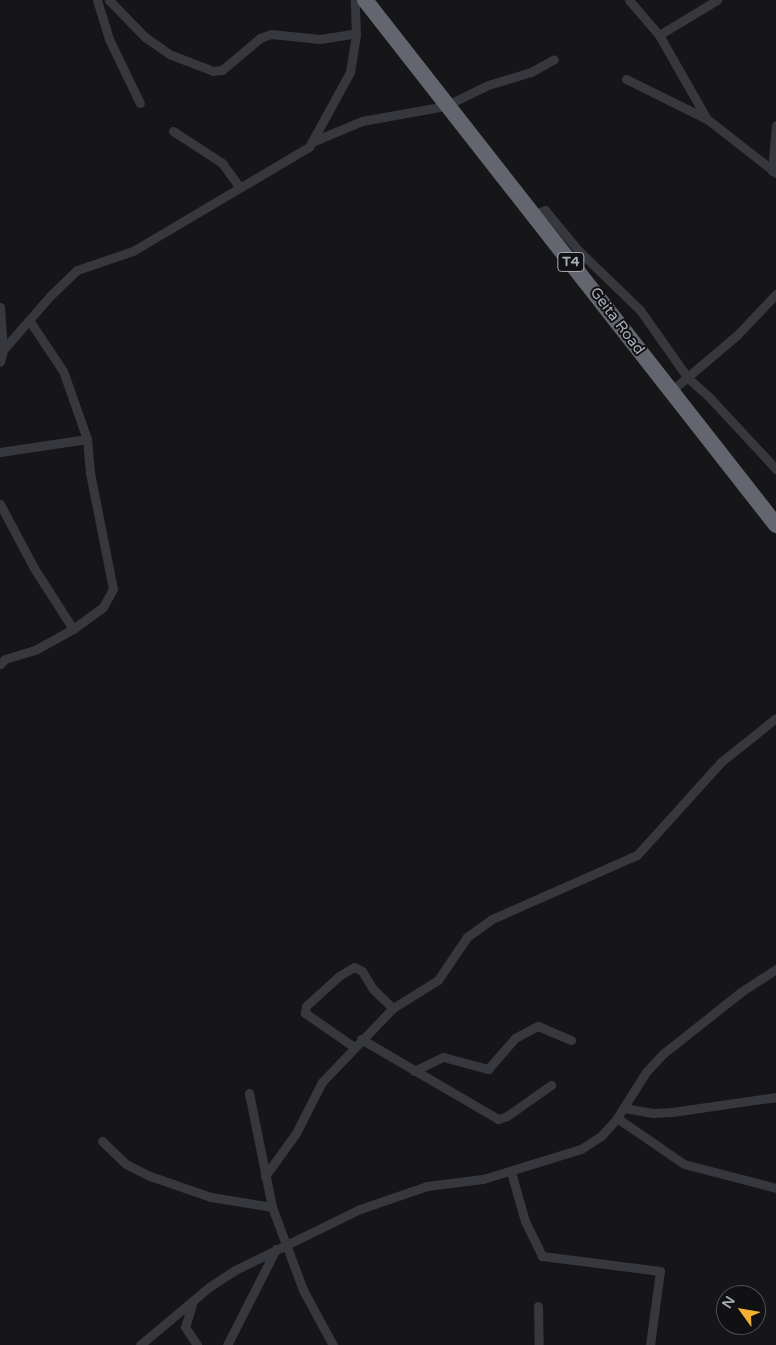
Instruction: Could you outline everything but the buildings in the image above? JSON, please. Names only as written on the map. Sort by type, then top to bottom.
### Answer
[{"type":"highway","name":"Geita Road","points":[[365,0],[445,106],[535,214],[776,525]]},
{"type":"street","points":[[97,0],[109,39],[140,103]]},
{"type":"street","points":[[109,0],[145,37],[169,54],[213,71],[222,70],[254,42],[272,34],[320,40],[356,33]]},
{"type":"street","points":[[314,142],[350,72],[356,33],[355,0]]},
{"type":"street","points":[[629,0],[659,35],[707,119]]},
{"type":"street","points":[[659,35],[717,0]]},
{"type":"street","points":[[3,350],[77,270],[133,251],[239,186],[300,153],[314,142],[370,119],[445,106],[488,85],[531,72],[554,59]]},
{"type":"street","points":[[626,79],[707,119],[774,172]]},
{"type":"street","points":[[774,172],[776,125]]},
{"type":"street","points":[[173,131],[222,163],[239,186]]},
{"type":"street","points":[[535,214],[545,210],[578,250],[640,310],[688,378],[712,399],[776,469]]},
{"type":"street","points":[[671,391],[737,335],[776,294]]},
{"type":"street","points":[[0,307],[3,350],[0,362]]},
{"type":"street","points":[[0,664],[73,629],[103,607],[113,589],[92,487],[87,439],[63,371],[29,320]]},
{"type":"street","points":[[0,452],[87,439]]},
{"type":"street","points":[[0,504],[34,568],[73,629]]},
{"type":"street","points":[[265,1176],[296,1133],[318,1087],[361,1039],[393,1008],[438,980],[467,938],[492,918],[637,855],[722,762],[776,718]]},
{"type":"street","points":[[354,1047],[305,1013],[306,1006],[339,976],[354,967],[362,971],[373,989],[393,1008]]},
{"type":"street","points":[[140,1345],[193,1300],[235,1270],[285,1244],[394,1195],[427,1186],[512,1172],[581,1149],[601,1136],[617,1118],[646,1072],[664,1053],[741,992],[776,969]]},
{"type":"street","points":[[414,1071],[443,1057],[488,1069],[515,1038],[538,1026],[571,1040]]},
{"type":"street","points":[[361,1039],[414,1071],[502,1119],[551,1085]]},
{"type":"street","points":[[249,1094],[272,1207],[303,1290],[333,1345]]},
{"type":"street","points":[[624,1108],[653,1113],[672,1112],[776,1097]]},
{"type":"street","points":[[617,1118],[684,1164],[776,1188]]},
{"type":"street","points":[[102,1141],[126,1164],[150,1176],[211,1197],[272,1207]]},
{"type":"street","points":[[512,1172],[525,1221],[542,1256],[660,1271],[650,1345]]},
{"type":"street","points":[[227,1345],[276,1249]]},
{"type":"street","points":[[193,1300],[184,1327],[197,1345]]},
{"type":"street","points":[[538,1306],[539,1345]]}]
